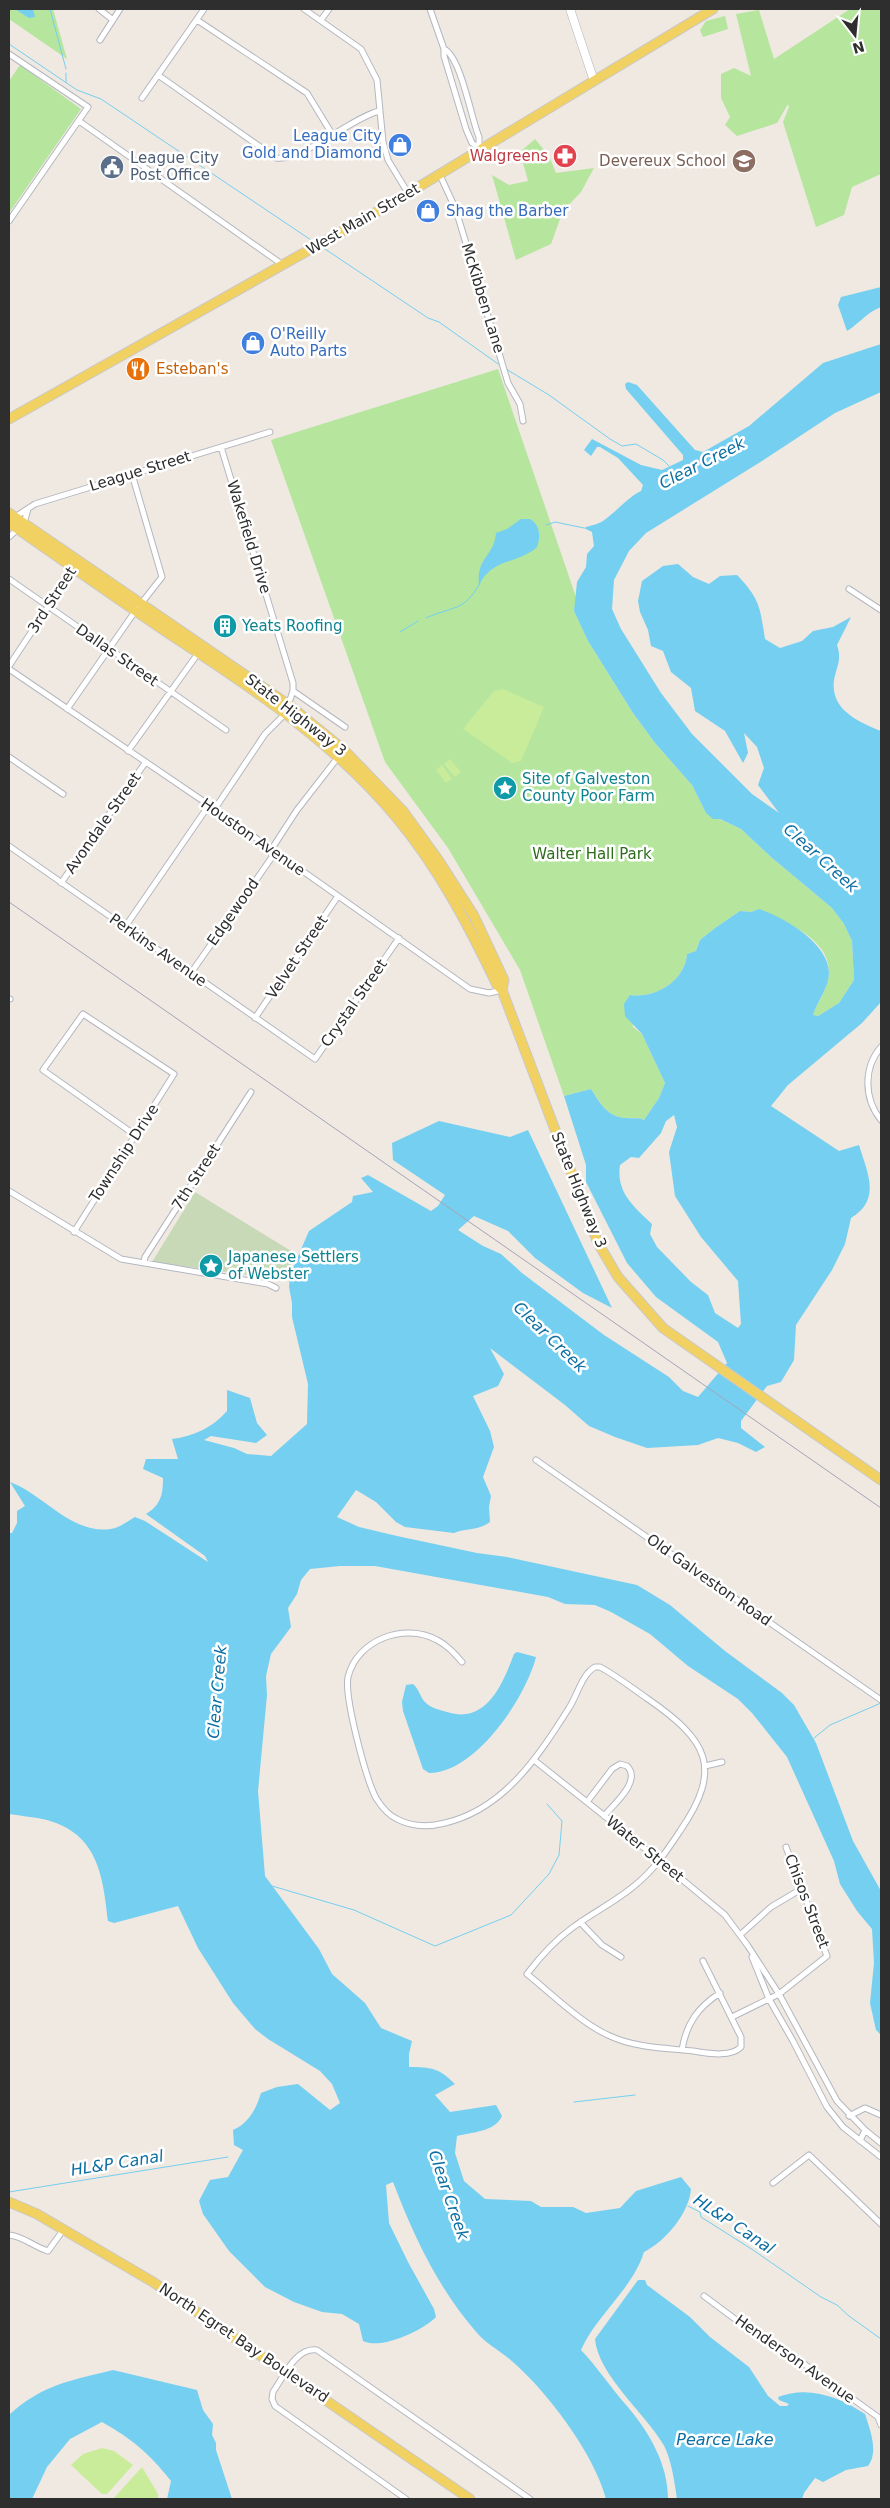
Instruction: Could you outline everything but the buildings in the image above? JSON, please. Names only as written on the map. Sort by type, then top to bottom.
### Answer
[{"type":"main road","name":"West Main Street","points":[[9,419],[440,175],[480,147],[594,82],[712,9]]},
{"type":"main road","name":"State Highway 3","points":[[14,522],[77,563],[287,709],[341,753],[396,816],[432,865],[466,921],[497,985],[502,990],[598,1243],[618,1277],[663,1328],[881,1480]]},
{"type":"main road","name":"North Egret Bay Boulevard","points":[[9,2202],[37,2214],[154,2282],[470,2499]]},
{"type":"street","points":[[99,9],[113,20]]},
{"type":"street","points":[[100,40],[120,9]]},
{"type":"street","points":[[142,98],[204,9]]},
{"type":"street","points":[[304,9],[361,49],[377,80],[383,142],[388,160],[408,193]]},
{"type":"street","points":[[321,20],[329,9]]},
{"type":"street","points":[[430,9],[444,49],[444,56],[466,129],[472,143],[480,147]]},
{"type":"street","points":[[570,9],[594,82]]},
{"type":"street","points":[[196,20],[307,93],[332,134]]},
{"type":"street","points":[[444,49],[450,52],[456,66],[479,138],[480,147]]},
{"type":"street","points":[[9,54],[88,107],[9,221]]},
{"type":"street","points":[[158,75],[276,158],[296,155],[349,123],[379,111]]},
{"type":"street","points":[[79,122],[283,265]]},
{"type":"street","name":"McKibben Lane","points":[[440,175],[456,210],[506,376],[520,404],[523,421]]},
{"type":"street","name":"League Street","points":[[14,522],[35,504],[270,432]]},
{"type":"street","name":"Wakefield Drive","points":[[221,447],[293,683],[293,691],[287,709]]},
{"type":"street","points":[[67,709],[139,607],[161,582],[162,572],[132,474]]},
{"type":"street","points":[[9,536],[14,522],[28,509]]},
{"type":"street","name":"3rd Street","points":[[9,667],[77,563]]},
{"type":"street","name":"Dallas Street","points":[[9,579],[226,730]]},
{"type":"street","points":[[849,589],[881,610]]},
{"type":"street","points":[[128,751],[201,649]]},
{"type":"street","name":"Houston Avenue","points":[[9,667],[470,989],[489,993],[502,990]]},
{"type":"street","points":[[293,691],[345,727]]},
{"type":"street","points":[[214,810],[265,734],[287,709]]},
{"type":"street","name":"Edgewood","points":[[191,973],[272,857],[271,850],[297,810],[341,753]]},
{"type":"street","points":[[9,757],[63,794]]},
{"type":"street","name":"Avondale Street","points":[[61,883],[145,763]]},
{"type":"street","points":[[125,927],[209,805]]},
{"type":"street","name":"Perkins Avenue","points":[[9,846],[306,1054]]},
{"type":"street","name":"Velvet Street","points":[[255,1018],[338,896]]},
{"type":"street","name":"Crystal Street","points":[[306,1054],[315,1059],[399,938]]},
{"type":"street","name":"Township Drive","points":[[74,1232],[174,1074],[83,1014],[42,1070],[135,1135]]},
{"type":"street","points":[[881,1047],[872,1060],[868,1079],[870,1099],[881,1120]]},
{"type":"street","name":"7th Street","points":[[144,1263],[251,1092]]},
{"type":"street","points":[[9,1191],[114,1256],[144,1263],[268,1284],[276,1288]]},
{"type":"street","name":"Old Galveston Road","points":[[536,1460],[881,1700]]},
{"type":"street","points":[[462,1662],[452,1650],[436,1639],[423,1635],[399,1633],[377,1641],[365,1649],[352,1666],[347,1685],[348,1702],[371,1784],[380,1804],[397,1819],[412,1825],[438,1825],[460,1819],[482,1809],[507,1791],[534,1760],[574,1701],[588,1674],[595,1667],[604,1669],[674,1718],[692,1735],[700,1749],[705,1766],[704,1790],[695,1809],[659,1860],[627,1892],[580,1922],[551,1946],[527,1974],[589,2023],[609,2036],[632,2044],[720,2053],[734,2052],[741,2047],[741,2037],[703,1961]]},
{"type":"street","name":"Water Street","points":[[534,1760],[711,1902],[748,1946],[779,1994],[829,2088],[849,2116],[881,2143]]},
{"type":"street","points":[[705,1766],[722,1762]]},
{"type":"street","points":[[587,1802],[612,1769],[620,1764],[627,1766],[632,1774],[631,1782],[604,1816]]},
{"type":"street","name":"Chisos Street","points":[[779,1994],[828,1956],[786,1847]]},
{"type":"street","points":[[740,1936],[771,1907],[802,1888]]},
{"type":"street","points":[[580,1922],[602,1945],[622,1957]]},
{"type":"street","name":"Water Street","points":[[748,1946],[769,2000],[793,2041],[827,2107],[843,2128],[881,2157]]},
{"type":"street","points":[[682,2050],[690,2022],[708,2001],[720,1994]]},
{"type":"street","points":[[732,2017],[779,1994]]},
{"type":"street","points":[[849,2116],[865,2108],[881,2115]]},
{"type":"street","points":[[860,2141],[865,2130]]},
{"type":"street","points":[[773,2183],[809,2155],[881,2224]]},
{"type":"street","points":[[9,2235],[18,2236],[36,2247],[48,2251],[64,2229]]},
{"type":"street","name":"Henderson Avenue","points":[[704,2296],[770,2345],[796,2358],[878,2417],[881,2426]]},
{"type":"street","points":[[406,2499],[275,2406],[272,2399],[273,2392],[301,2353],[309,2349],[317,2350],[530,2499]]},
{"type":"green space","points":[[9,9],[53,9],[67,59],[9,19]]},
{"type":"green space","points":[[850,9],[881,9],[881,174],[852,187],[844,215],[816,227],[783,122],[789,107],[788,104],[777,123],[737,136],[725,125],[730,117],[721,98],[721,74],[734,68],[751,76],[736,14],[759,10],[774,59]]},
{"type":"green space","points":[[725,16],[728,29],[703,37],[700,30],[706,21]]},
{"type":"green space","points":[[20,65],[81,109],[9,213],[9,81]]},
{"type":"green space","points":[[535,139],[549,156],[556,173],[594,168],[581,192],[563,211],[551,244],[516,260],[492,175],[509,185],[528,181],[520,152]]},
{"type":"green space","name":"Walter Hall Park","points":[[498,369],[577,600],[574,611],[588,641],[633,713],[655,743],[692,785],[706,813],[741,829],[832,908],[844,924],[852,941],[854,980],[839,1003],[818,1016],[812,1015],[828,981],[827,959],[813,940],[803,932],[759,909],[751,912],[740,911],[700,940],[696,951],[687,954],[681,972],[667,986],[649,994],[630,995],[633,1027],[642,1034],[665,1083],[659,1098],[644,1120],[614,1115],[605,1108],[591,1089],[564,1096],[520,970],[448,848],[385,762],[271,440]]},
{"type":"green space","points":[[503,689],[544,707],[521,761],[512,763],[463,729],[494,691]]},
{"type":"green space","points":[[450,759],[461,772],[455,777],[444,764]]},
{"type":"green space","points":[[442,765],[452,779],[446,783],[436,770]]},
{"type":"green space","points":[[195,1192],[296,1254],[285,1280],[152,1262]]},
{"type":"green space","points":[[102,2448],[114,2451],[133,2465],[107,2494],[102,2494],[71,2465],[83,2454]]},
{"type":"green space","points":[[142,2467],[158,2494],[158,2499],[113,2499]]},
{"type":"water","points":[[15,9],[33,9],[35,17],[29,18]]},
{"type":"water","points":[[881,287],[881,307],[847,331],[838,305],[841,297]]},
{"type":"water","name":"Clear Creek","points":[[881,344],[881,392],[835,413],[646,533],[629,551],[614,580],[612,609],[621,629],[661,693],[692,734],[752,794],[779,813],[758,785],[764,768],[757,747],[744,733],[748,753],[743,763],[725,731],[695,711],[691,688],[671,672],[663,651],[651,646],[648,630],[640,612],[638,601],[642,581],[663,566],[678,564],[693,577],[709,584],[720,576],[737,575],[755,597],[762,619],[765,639],[780,648],[802,641],[813,631],[833,627],[851,617],[837,645],[839,659],[834,680],[834,690],[841,707],[855,719],[881,731],[881,1002],[862,1023],[788,1085],[771,1106],[839,1151],[859,1145],[870,1184],[869,1194],[861,1211],[851,1218],[845,1244],[832,1270],[796,1325],[794,1360],[781,1382],[767,1386],[741,1421],[741,1428],[765,1447],[756,1452],[738,1443],[718,1438],[698,1445],[647,1448],[615,1437],[589,1426],[565,1405],[490,1348],[504,1374],[498,1386],[473,1396],[490,1431],[494,1447],[483,1477],[491,1496],[489,1507],[490,1522],[481,1527],[454,1533],[405,1527],[396,1522],[376,1502],[356,1490],[337,1517],[359,1527],[397,1536],[637,1585],[670,1605],[725,1651],[782,1693],[794,1705],[816,1743],[853,1841],[881,1891],[881,2035],[876,2030],[870,2003],[874,1963],[872,1929],[857,1911],[840,1884],[834,1861],[787,1757],[752,1713],[738,1699],[688,1666],[650,1634],[595,1605],[565,1604],[548,1597],[375,1566],[340,1566],[310,1569],[301,1580],[297,1594],[288,1608],[291,1627],[271,1654],[266,1676],[267,1695],[258,1791],[265,1876],[319,1949],[332,1974],[365,2003],[381,2028],[412,2041],[409,2067],[423,2067],[434,2070],[455,2084],[435,2095],[450,2112],[496,2105],[502,2116],[494,2125],[457,2136],[455,2153],[464,2181],[485,2199],[531,2201],[541,2207],[573,2207],[586,2213],[620,2208],[636,2191],[681,2177],[691,2189],[681,2217],[668,2234],[644,2252],[639,2266],[596,2325],[581,2350],[643,2427],[656,2449],[665,2473],[668,2499],[606,2499],[591,2462],[552,2403],[522,2370],[478,2334],[451,2299],[419,2243],[393,2182],[386,2185],[389,2223],[434,2309],[436,2317],[421,2328],[401,2338],[380,2343],[363,2341],[359,2324],[342,2314],[322,2312],[294,2302],[265,2287],[229,2251],[203,2214],[199,2201],[210,2180],[228,2177],[243,2150],[234,2145],[233,2130],[248,2119],[257,2105],[261,2093],[277,2087],[298,2084],[330,2110],[340,2103],[332,2084],[320,2071],[255,2029],[233,2003],[198,1948],[178,1906],[114,1923],[108,1921],[104,1888],[95,1859],[77,1835],[47,1820],[9,1814],[9,1533],[12,1533],[17,1523],[17,1511],[25,1506],[10,1482],[83,1526],[111,1529],[135,1517],[145,1521],[208,1562],[205,1556],[146,1514],[155,1507],[160,1499],[163,1478],[143,1469],[146,1459],[178,1459],[172,1439],[188,1436],[209,1427],[221,1417],[227,1411],[227,1390],[250,1398],[257,1423],[267,1435],[256,1443],[211,1436],[204,1440],[234,1448],[247,1454],[271,1456],[307,1424],[308,1384],[292,1317],[289,1287],[290,1275],[309,1231],[352,1202],[353,1196],[373,1192],[361,1178],[368,1175],[431,1211],[438,1206],[445,1195],[393,1160],[392,1143],[439,1121],[510,1137],[528,1130],[612,1308],[583,1293],[535,1258],[508,1231],[474,1216],[458,1230],[483,1246],[501,1254],[522,1273],[604,1335],[669,1377],[683,1391],[698,1397],[727,1363],[718,1342],[656,1297],[627,1263],[586,1182],[586,1165],[564,1096],[591,1089],[605,1108],[614,1115],[644,1120],[659,1098],[665,1083],[642,1034],[625,1016],[624,1004],[630,995],[649,994],[658,991],[675,980],[685,964],[687,954],[696,951],[700,940],[740,911],[751,912],[759,909],[780,918],[803,933],[821,951],[827,962],[829,973],[825,989],[813,1015],[818,1016],[839,1003],[854,980],[852,941],[844,924],[832,908],[741,829],[720,819],[713,819],[706,813],[692,785],[655,743],[633,713],[588,641],[574,611],[577,582],[586,567],[587,554],[594,546],[592,532],[584,528],[603,521],[641,491],[643,485],[618,458],[600,447],[597,447],[591,456],[584,450],[592,439],[641,465],[662,470],[683,460],[683,455],[626,389],[625,384],[628,382],[637,385],[695,450],[703,452],[749,426],[823,363]],"holes":[[[674,1115],[677,1127],[669,1152],[675,1196],[701,1237],[738,1281],[741,1324],[738,1328],[715,1313],[708,1295],[691,1282],[657,1247],[650,1234],[652,1224],[632,1205],[623,1191],[619,1175],[620,1165],[631,1157],[639,1158],[661,1133],[666,1121]]]},
{"type":"water","points":[[521,519],[530,519],[536,524],[539,535],[537,547],[521,557],[498,565],[485,576],[479,585],[480,568],[495,541],[496,533],[507,529]]},
{"type":"water","points":[[517,1652],[536,1657],[522,1692],[496,1730],[481,1747],[447,1770],[429,1773],[423,1769],[403,1711],[402,1702],[406,1685],[413,1684],[424,1701],[433,1708],[461,1714],[473,1712],[483,1707],[499,1689],[514,1654]]},
{"type":"water","name":"Pearce Lake","points":[[638,2280],[645,2280],[647,2285],[690,2317],[710,2337],[749,2367],[768,2396],[780,2406],[787,2406],[789,2404],[779,2400],[778,2397],[801,2392],[812,2393],[845,2402],[865,2414],[873,2448],[873,2454],[868,2466],[846,2470],[823,2482],[815,2478],[802,2499],[677,2499],[666,2449],[655,2432],[613,2380],[598,2353],[595,2339]]},
{"type":"water","points":[[113,2370],[197,2390],[203,2410],[213,2424],[212,2435],[232,2499],[167,2499],[171,2481],[163,2471],[140,2448],[102,2422],[70,2439],[47,2467],[32,2499],[9,2499],[9,2415],[34,2396],[46,2390],[70,2381]]},
{"type":"waterway","points":[[50,9],[66,69]]},
{"type":"waterway","points":[[9,44],[77,90],[101,99],[314,242]]},
{"type":"waterway","points":[[66,73],[66,82]]},
{"type":"waterway","points":[[322,247],[428,318],[439,322],[501,366]]},
{"type":"waterway","name":"Clear Creek","points":[[506,369],[549,395],[610,439],[622,446],[636,444],[663,460],[669,466]]},
{"type":"waterway","points":[[546,525],[555,522],[584,528]]},
{"type":"waterway","points":[[426,618],[463,604],[469,599],[480,583]]},
{"type":"waterway","points":[[400,632],[418,621]]},
{"type":"waterway","points":[[814,1738],[830,1725],[881,1703]]},
{"type":"waterway","points":[[272,1886],[354,1910],[435,1946],[511,1915],[549,1874],[559,1855],[562,1821],[547,1804]]},
{"type":"waterway","name":"HL&P Canal","points":[[574,2102],[635,2095]]},
{"type":"waterway","name":"HL&P Canal","points":[[9,2192],[228,2157]]},
{"type":"waterway","name":"HL&P Canal","points":[[688,2206],[700,2212],[701,2217],[821,2297],[837,2305],[881,2339]]},
{"type":"railway","points":[[9,902],[881,1508]]},
{"type":"place","name":"League City Gold and Diamond","points":[[400,145]]},
{"type":"place","name":"Walgreens","points":[[565,156]]},
{"type":"place","name":"Devereux School","points":[[744,161]]},
{"type":"place","name":"League City Post Office","points":[[112,167]]},
{"type":"place","name":"Shag the Barber","points":[[428,211]]},
{"type":"place","name":"O'Reilly Auto Parts","points":[[253,343]]},
{"type":"place","name":"Esteban's","points":[[138,369]]},
{"type":"place","name":"Yeats Roofing","points":[[225,626]]},
{"type":"place","name":"Site of Galveston County Poor Farm","points":[[505,788]]},
{"type":"place","name":"Japanese Settlers of Webster","points":[[211,1266]]}]
